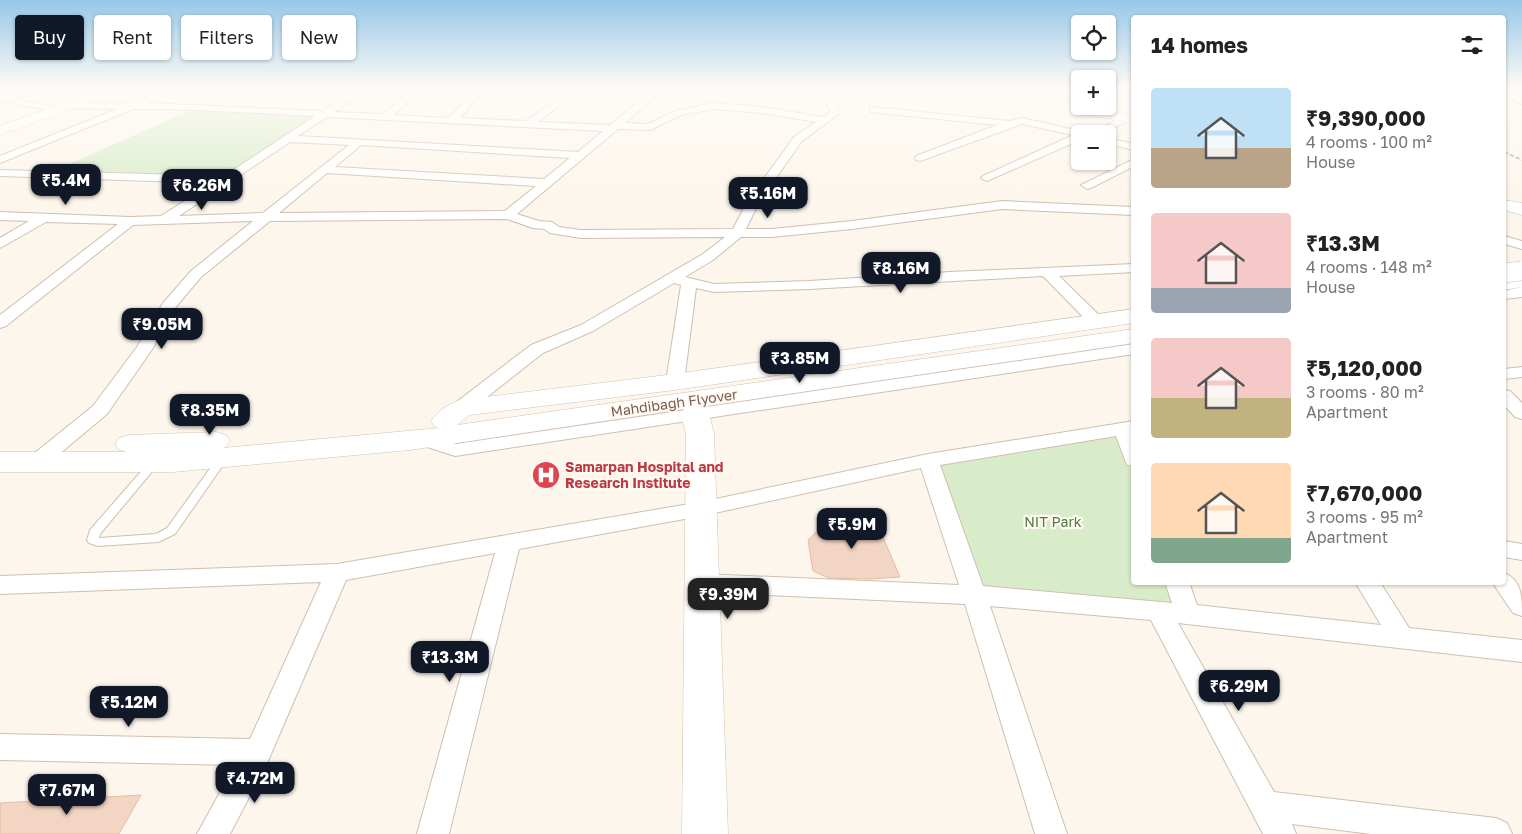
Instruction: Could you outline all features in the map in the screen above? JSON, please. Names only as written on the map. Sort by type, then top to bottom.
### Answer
[{"type":"main road","points":[[1506,205],[1522,209]]},
{"type":"main road","points":[[1506,265],[1522,262]]},
{"type":"main road","points":[[1506,273],[1522,271]]},
{"type":"main road","points":[[1506,284],[1522,281]]},
{"type":"main road","points":[[0,462],[48,453],[136,444],[265,439],[466,419],[675,382],[1131,316]]},
{"type":"main road","name":"Mahdibagh Flyover","points":[[48,453],[155,462],[422,439],[466,419],[1131,325]]},
{"type":"main road","name":"Mahdibagh Flyover","points":[[466,419],[1131,336]]},
{"type":"main road","points":[[695,414],[700,434],[705,834]]},
{"type":"main road","points":[[0,446],[48,453]]},
{"type":"street","points":[[0,160],[79,127]]},
{"type":"street","points":[[164,220],[307,127]]},
{"type":"street","points":[[508,216],[613,127],[650,127]]},
{"type":"street","points":[[466,419],[537,349],[587,328],[708,257],[738,233],[753,202],[798,139],[816,127]]},
{"type":"street","points":[[920,158],[1002,127]]},
{"type":"street","points":[[1047,127],[1071,133]]},
{"type":"street","points":[[986,178],[1071,139]]},
{"type":"street","points":[[288,140],[360,142],[578,155]]},
{"type":"street","points":[[48,453],[100,410],[145,348],[168,306],[196,274],[360,142]]},
{"type":"street","points":[[1116,142],[1131,146]]},
{"type":"street","points":[[1087,185],[1131,163]]},
{"type":"street","points":[[327,170],[546,183]]},
{"type":"street","points":[[0,173],[226,180]]},
{"type":"street","points":[[0,216],[130,221],[265,217],[508,216],[547,225],[556,230],[581,234],[772,233],[852,225],[1002,205],[1131,211]]},
{"type":"street","points":[[0,244],[41,219]]},
{"type":"street","points":[[0,323],[130,221]]},
{"type":"street","points":[[1506,241],[1522,246]]},
{"type":"street","points":[[1506,246],[1522,246]]},
{"type":"street","points":[[1506,266],[1522,275]]},
{"type":"street","points":[[672,278],[714,288],[724,288],[1131,268]]},
{"type":"street","points":[[1047,272],[1096,321]]},
{"type":"street","points":[[675,382],[690,282]]},
{"type":"street","points":[[1506,295],[1522,292]]},
{"type":"street","points":[[422,439],[455,450],[1131,349]]},
{"type":"street","points":[[1506,374],[1522,372]]},
{"type":"street","points":[[1506,397],[1522,413]]},
{"type":"street","points":[[0,585],[338,573],[701,509],[928,460],[1128,428],[1131,444]]},
{"type":"street","points":[[928,460],[974,595],[1051,834]]},
{"type":"street","points":[[433,834],[509,543]]},
{"type":"street","points":[[1506,550],[1522,552]]},
{"type":"street","points":[[213,834],[258,752],[338,573]]},
{"type":"street","points":[[702,583],[974,595],[1159,610],[1522,651]]},
{"type":"street","points":[[1178,585],[1188,614]]},
{"type":"street","points":[[1369,585],[1402,638]]},
{"type":"street","points":[[1506,585],[1522,606]]},
{"type":"street","points":[[1159,610],[1280,834]]},
{"type":"street","points":[[0,747],[258,752]]},
{"type":"street","points":[[1265,806],[1496,834]]},
{"type":"lane","points":[[155,462],[94,534],[93,540],[98,542],[166,536],[172,531],[224,457]]},
{"type":"green space","points":[[153,127],[306,127],[226,180],[47,174]]},
{"type":"green space","name":"NIT Park","points":[[1123,429],[1131,452],[1131,585],[1178,585],[1188,614],[974,595],[928,460]]},
{"type":"building","points":[[874,516],[900,577],[871,579],[829,578],[813,571],[808,540],[827,521]]},
{"type":"building","points":[[141,795],[119,834],[0,834],[0,803]]},
{"type":"railway","points":[[1506,153],[1522,160]]},
{"type":"place","name":"Samarpan Hospital and Research Institute","points":[[546,475]]}]
